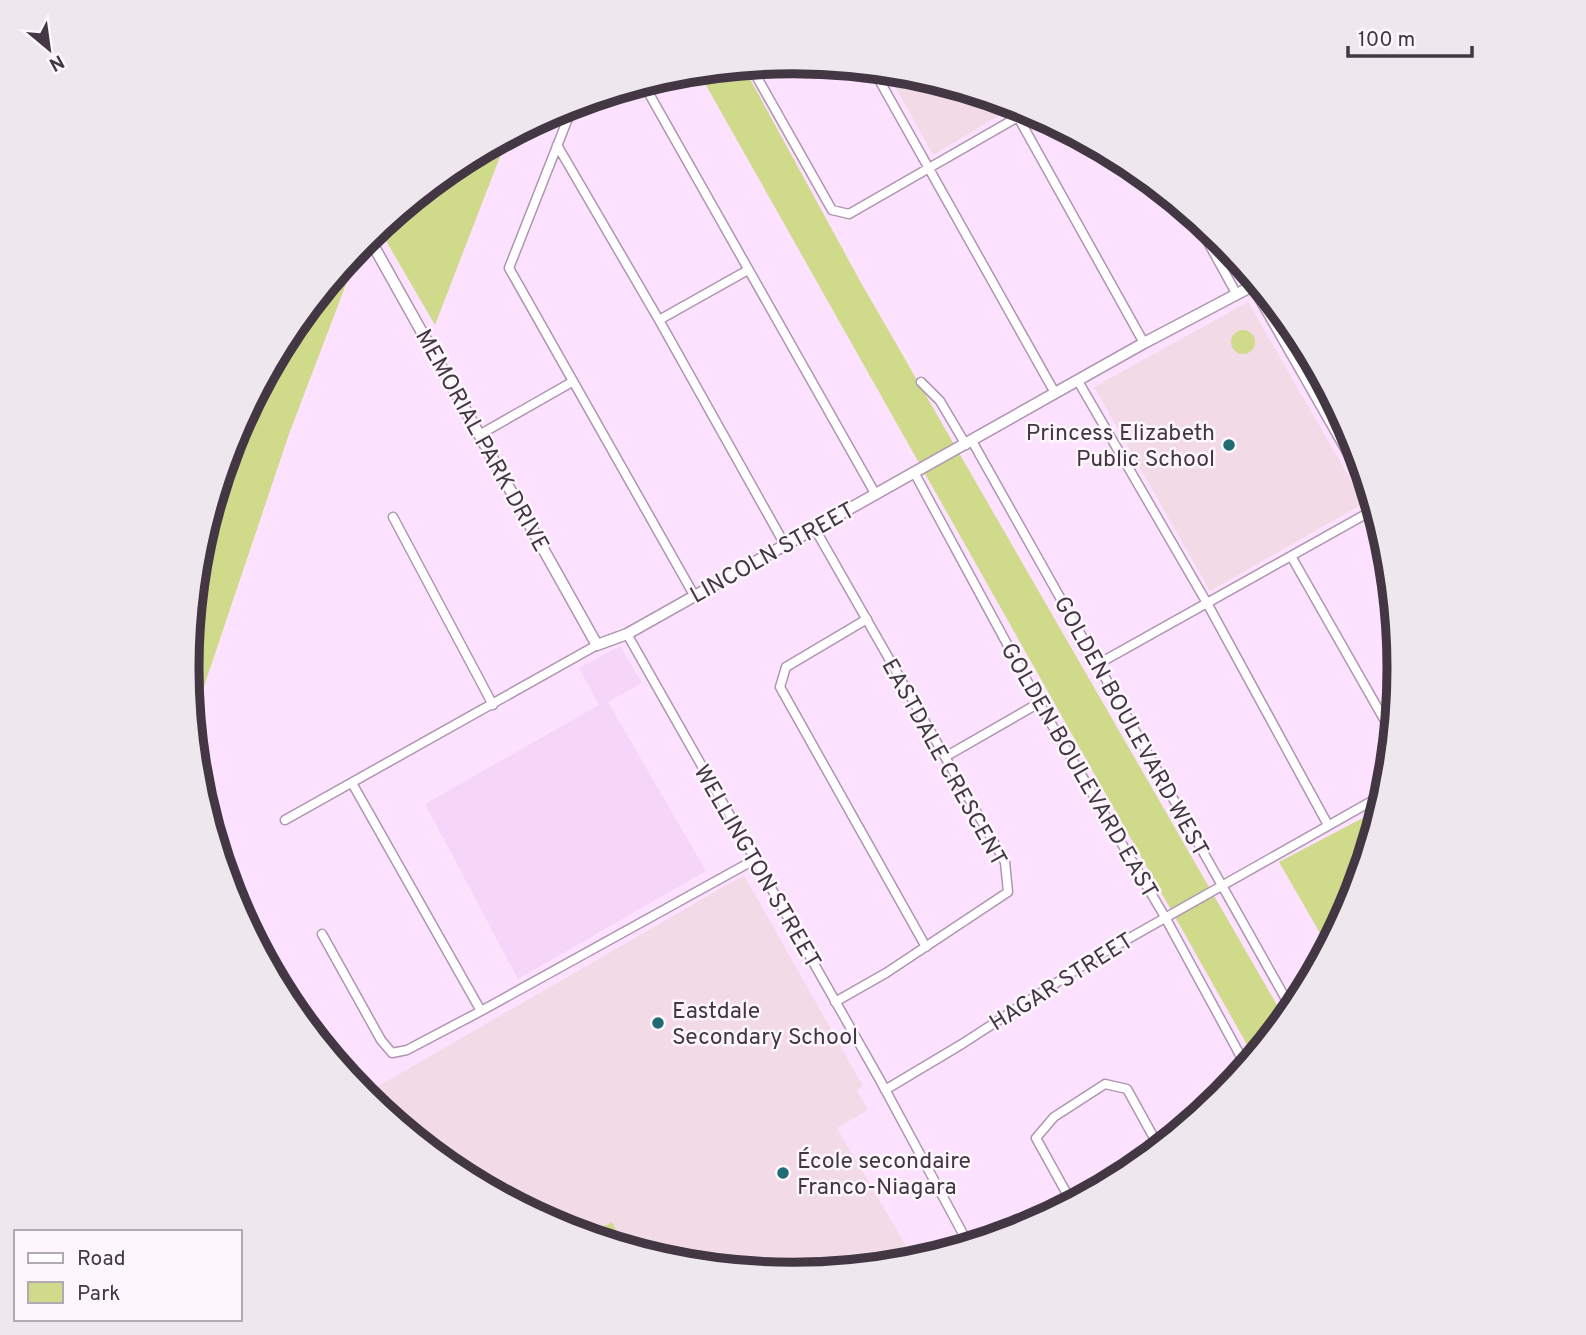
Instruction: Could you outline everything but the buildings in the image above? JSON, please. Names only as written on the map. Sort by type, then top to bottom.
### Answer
[{"type":"main road","name":"MEMORIAL PARK DRIVE","points":[[374,246],[597,645]]},
{"type":"main road","name":"LINCOLN STREET","points":[[597,645],[626,634],[1249,287]]},
{"type":"street","points":[[756,75],[832,210],[841,213],[849,214],[1017,118]]},
{"type":"street","points":[[879,80],[1055,393]]},
{"type":"street","points":[[648,92],[876,495]]},
{"type":"street","points":[[568,118],[509,268],[694,595]]},
{"type":"street","points":[[1019,119],[1144,343]]},
{"type":"street","points":[[557,145],[785,545]]},
{"type":"street","points":[[1207,241],[1236,293]]},
{"type":"street","points":[[659,320],[748,270]]},
{"type":"street","points":[[1276,323],[1343,444]]},
{"type":"street","points":[[1078,381],[1207,603],[1328,825]]},
{"type":"street","points":[[480,435],[572,382]]},
{"type":"street","name":"GOLDEN BOULEVARD WEST","points":[[921,382],[940,401],[969,443],[1098,664],[1286,999]]},
{"type":"street","name":"GOLDEN BOULEVARD EAST","points":[[915,474],[1039,703],[1165,917],[1241,1057]]},
{"type":"street","points":[[1098,664],[1367,514]]},
{"type":"street","points":[[393,517],[494,705]]},
{"type":"street","name":"EASTDALE CRESCENT","points":[[815,529],[1005,862],[1008,892],[926,947],[835,1002]]},
{"type":"street","points":[[1291,556],[1385,720]]},
{"type":"street","points":[[867,620],[786,667],[780,687],[926,947]]},
{"type":"street","name":"WELLINGTON STREET","points":[[626,634],[885,1090],[964,1236]]},
{"type":"street","name":"LINCOLN STREET","points":[[285,820],[597,645]]},
{"type":"street","points":[[945,757],[1039,703]]},
{"type":"street","points":[[352,783],[481,1011]]},
{"type":"street","name":"HAGAR STREET","points":[[885,1090],[962,1044],[1096,957],[1372,801]]},
{"type":"street","points":[[321,934],[381,1040],[392,1053],[398,1054],[754,860]]},
{"type":"street","points":[[1067,1194],[1036,1139],[1054,1116],[1105,1084],[1127,1089],[1155,1139]]},
{"type":"shaded area","points":[[893,82],[947,94],[1004,113],[933,155]]},
{"type":"shaded area","name":"Princess Elizabeth Public School","points":[[1248,302],[1364,503],[1210,591],[1094,387]]},
{"type":"shaded area","points":[[620,646],[642,683],[608,702],[706,871],[518,979],[425,804],[599,705],[579,668]]},
{"type":"shaded area","name":"Eastdale Secondary School","points":[[744,875],[863,1086],[857,1090],[868,1110],[837,1128],[909,1250],[832,1260],[754,1260],[677,1250],[618,1235],[612,1222],[599,1229],[530,1200],[496,1182],[431,1139],[374,1089]]},
{"type":"green space","points":[[748,76],[860,281],[1279,1009],[1249,1048],[704,81]]},
{"type":"green space","points":[[503,149],[435,325],[384,237],[431,196]]},
{"type":"green space","points":[[351,270],[289,434],[200,699],[200,629],[210,552],[219,514],[244,440],[260,405],[299,337]]},
{"type":"green space","points":[[1243,330],[1251,334],[1255,342],[1251,350],[1243,354],[1235,350],[1231,342],[1235,334]]},
{"type":"green space","points":[[1368,815],[1342,895],[1322,937],[1279,862]]},
{"type":"green space","points":[[612,1222],[618,1235],[602,1230],[599,1229]]},
{"type":"place","name":"Princess Elizabeth Public School","points":[[1229,445]]},
{"type":"place","name":"Eastdale Secondary School","points":[[658,1023]]},
{"type":"place","name":"École secondaire Franco-Niagara","points":[[783,1173]]}]
